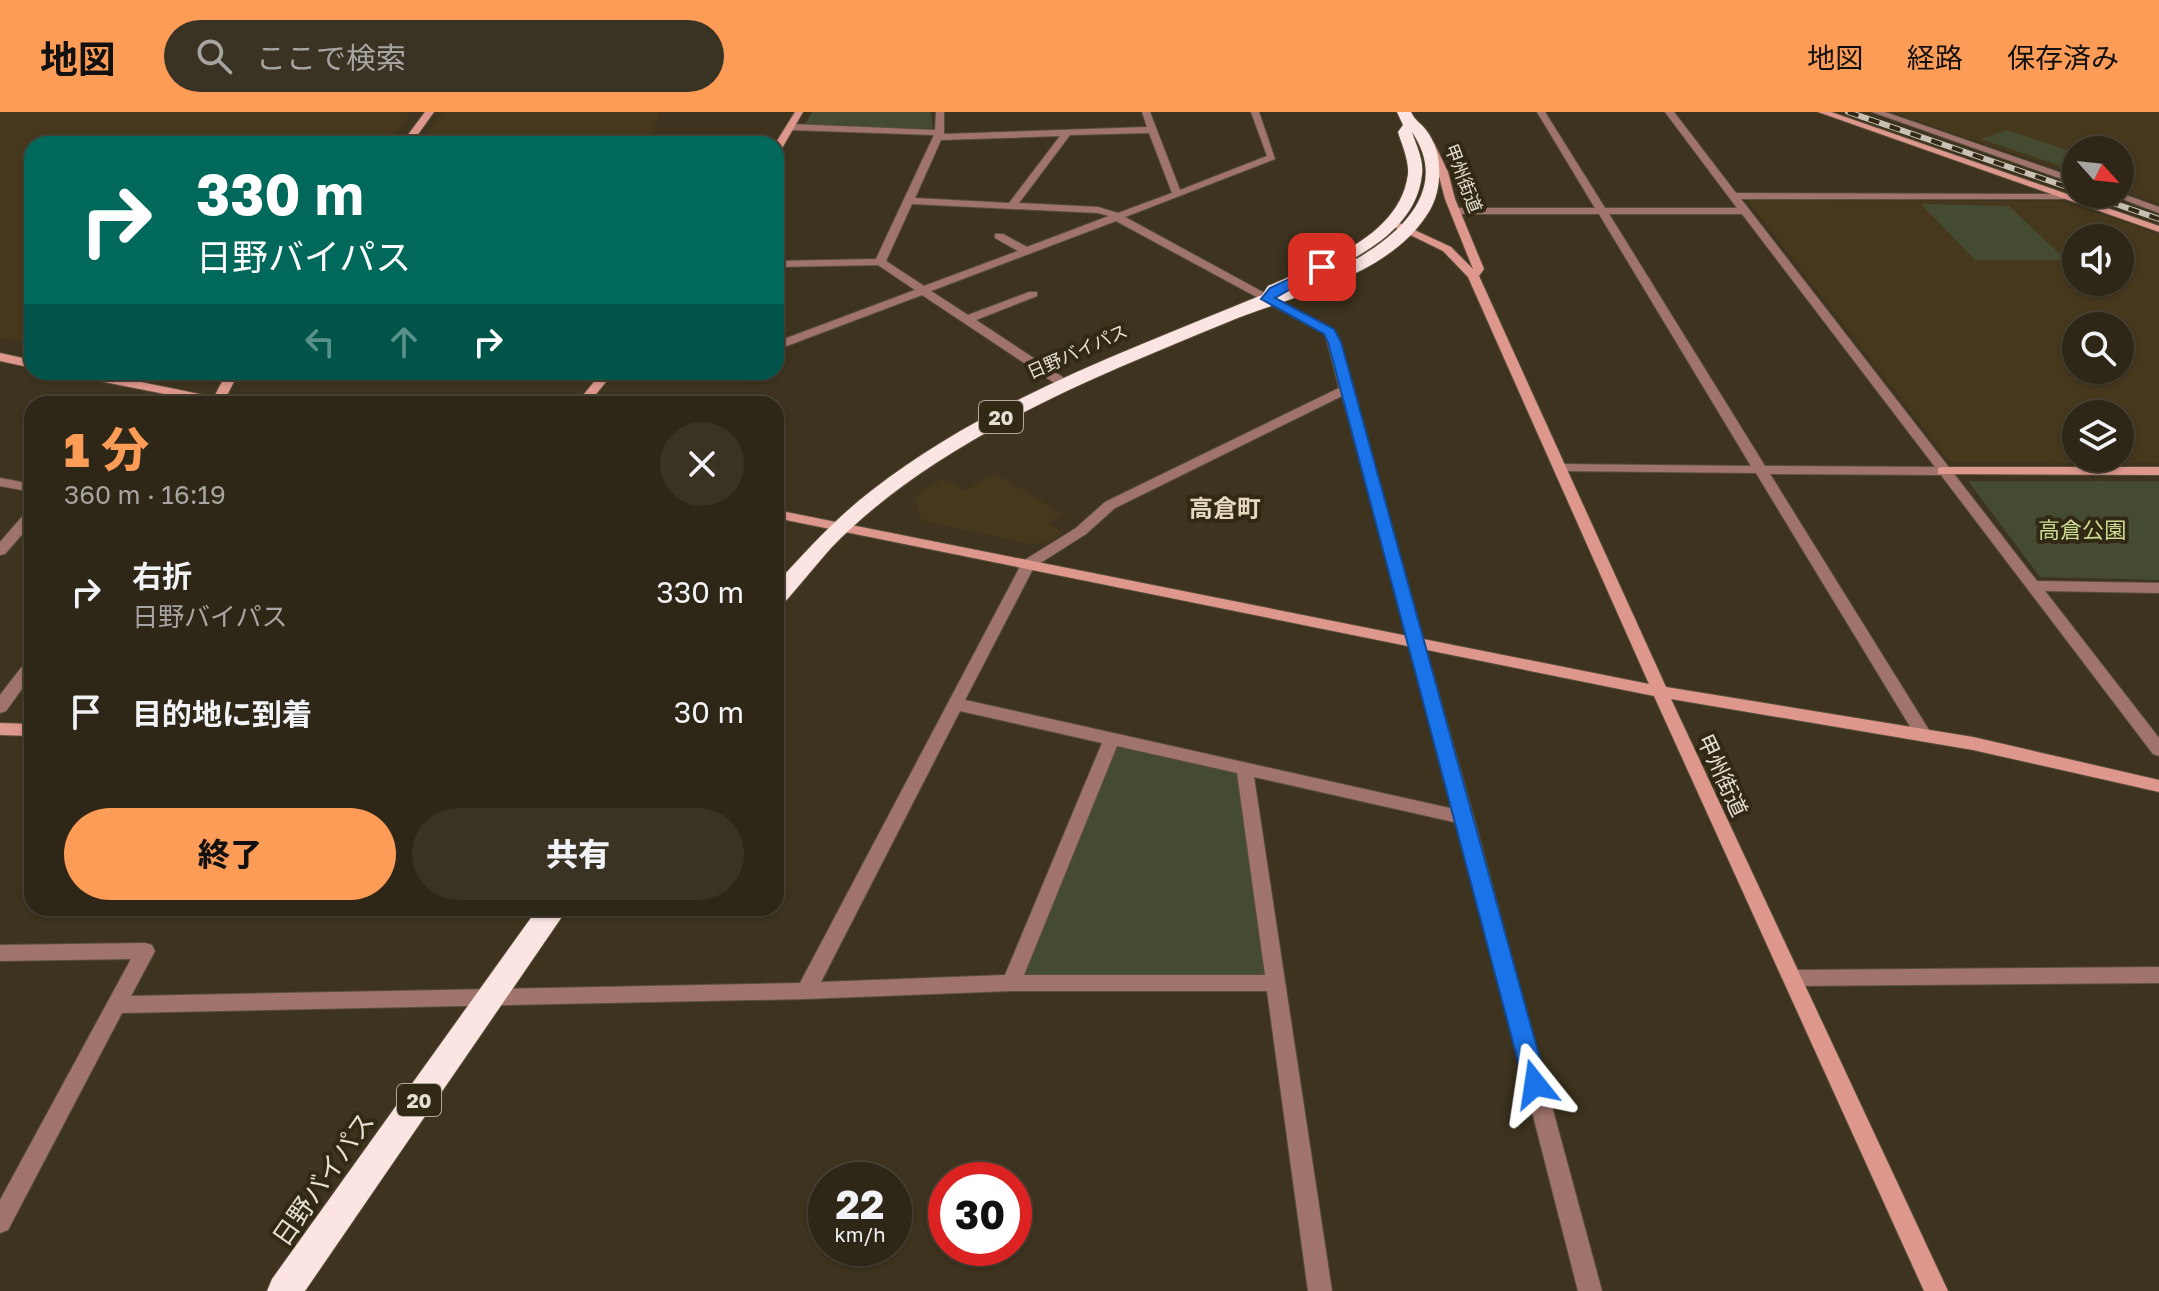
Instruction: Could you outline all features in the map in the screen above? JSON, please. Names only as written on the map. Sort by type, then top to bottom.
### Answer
[{"type":"highway","name":"日野バイパス","points":[[784,587],[839,527],[930,456],[1066,385],[1268,299],[1288,296],[1345,270],[1424,207],[1432,188],[1433,174],[1423,139],[1420,131],[1407,119]]},
{"type":"highway","name":"甲州街道","points":[[1399,226],[1415,173],[1405,132],[1407,119]]},
{"type":"highway","name":"日野バイパス","points":[[284,1291],[548,916]]},
{"type":"street","points":[[412,136],[430,112]]},
{"type":"street","points":[[784,138],[799,112]]},
{"type":"street","points":[[880,262],[940,135],[940,112]]},
{"type":"street","points":[[1146,112],[1177,194]]},
{"type":"street","points":[[784,343],[1272,157],[1255,112]]},
{"type":"street","points":[[1541,112],[1923,734]]},
{"type":"street","points":[[1669,112],[2159,750]]},
{"type":"street","points":[[1822,112],[2062,196]]},
{"type":"street","points":[[1876,112],[2062,176]]},
{"type":"street","points":[[791,127],[940,135],[1153,130]]},
{"type":"street","points":[[1012,206],[1067,133]]},
{"type":"street","name":"甲州街道","points":[[1423,139],[1431,144],[1479,269],[1473,276]]},
{"type":"street","points":[[2003,175],[2027,164]]},
{"type":"street","points":[[1735,196],[2062,196]]},
{"type":"street","points":[[910,201],[1098,210],[1117,216],[1330,332],[1465,818],[1590,1291]]},
{"type":"street","points":[[2134,201],[2159,210]]},
{"type":"street","points":[[2098,208],[2159,229]]},
{"type":"street","points":[[1456,211],[1746,211]]},
{"type":"street","name":"甲州街道","points":[[1399,226],[1447,249],[1473,276],[1660,692],[1936,1291]]},
{"type":"street","points":[[999,236],[1026,251]]},
{"type":"street","points":[[784,264],[880,262],[1066,385]]},
{"type":"street","points":[[967,320],[1033,294]]},
{"type":"street","points":[[0,357],[24,362]]},
{"type":"street","points":[[112,380],[188,396]]},
{"type":"street","points":[[588,396],[602,380]]},
{"type":"street","points":[[806,991],[1028,564],[1081,531],[1110,505],[1345,390]]},
{"type":"street","points":[[1561,468],[2159,471]]},
{"type":"street","points":[[0,482],[24,486]]},
{"type":"street","points":[[784,516],[1660,692],[1923,734],[2068,762],[2159,786]]},
{"type":"street","points":[[0,551],[24,523]]},
{"type":"street","points":[[2032,586],[2159,588]]},
{"type":"street","points":[[0,707],[24,675]]},
{"type":"street","points":[[956,704],[1465,818]]},
{"type":"street","points":[[0,729],[24,730]]},
{"type":"street","points":[[1011,983],[1111,740]]},
{"type":"street","points":[[1245,770],[1320,1291]]},
{"type":"street","points":[[0,953],[145,951],[0,1222]]},
{"type":"street","points":[[1793,978],[2159,975]]},
{"type":"street","points":[[117,1005],[491,995],[806,991],[1011,983],[1276,983]]},
{"type":"shaded area","points":[[0,112],[412,112],[393,136],[24,136],[24,342],[0,338]]},
{"type":"shaded area","points":[[443,112],[661,112],[650,136],[425,136]]},
{"type":"shaded area","points":[[1891,112],[2159,112],[2159,203],[2134,195],[2134,136],[2062,136],[2062,170]]},
{"type":"shaded area","points":[[1747,200],[2062,201],[2062,208],[2083,208],[2130,224],[2062,224],[2062,296],[2134,296],[2134,225],[2159,234],[2159,463],[2134,463],[2134,400],[2062,400],[2062,463],[1950,462]]},
{"type":"shaded area","points":[[995,474],[1063,514],[1048,523],[1063,533],[1049,542],[1032,544],[922,521],[914,498],[943,478],[965,491]]},
{"type":"green space","points":[[812,112],[931,112],[933,129],[805,125]]},
{"type":"green space","points":[[2007,130],[2062,148],[2062,166],[1981,139]]},
{"type":"green space","points":[[1921,204],[2009,206],[2062,256],[2062,260],[1975,260]]},
{"type":"green space","name":"高倉公園","points":[[1968,481],[2159,481],[2159,580],[2040,577]]},
{"type":"green space","points":[[1111,740],[1245,770],[1276,983],[1011,983]]},
{"type":"railway","points":[[1848,112],[2062,185]]},
{"type":"railway","points":[[2127,208],[2159,219]]},
{"type":"district","name":"高倉町","points":[[1225,507]]},
{"type":"route","points":[[1322,267],[1274,290],[1268,299],[1330,332],[1334,342],[1535,1084]]}]
